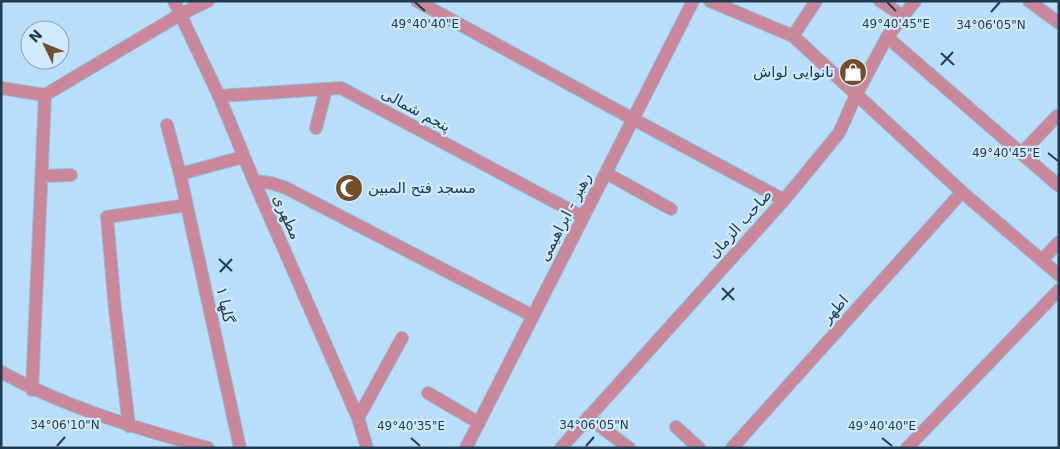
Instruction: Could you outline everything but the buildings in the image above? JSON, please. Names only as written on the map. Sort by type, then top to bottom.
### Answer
[{"type":"street","name":"مطهری","points":[[174,1],[219,96],[243,157],[358,418],[367,448]]},
{"type":"street","points":[[1,88],[45,95],[181,14],[208,1]]},
{"type":"street","points":[[418,1],[633,120],[784,200]]},
{"type":"street","name":"رهبر - ابراهیمی","points":[[466,448],[693,1]]},
{"type":"street","points":[[710,1],[793,36],[962,192],[1059,275]]},
{"type":"street","points":[[793,36],[816,1]]},
{"type":"street","points":[[880,1],[903,16]]},
{"type":"street","name":"صاحب الزمان","points":[[561,448],[784,200],[839,133],[856,95],[887,37],[915,1]]},
{"type":"street","points":[[1029,1],[1059,23]]},
{"type":"street","points":[[887,37],[1059,186]]},
{"type":"street","name":"پنجم شمالی","points":[[219,96],[341,88],[583,217]]},
{"type":"street","points":[[316,128],[326,89]]},
{"type":"street","points":[[32,390],[45,95]]},
{"type":"street","points":[[1021,154],[1057,116]]},
{"type":"street","name":"گلها ۱","points":[[167,125],[180,174],[240,448]]},
{"type":"street","points":[[180,174],[243,157]]},
{"type":"street","points":[[606,173],[671,209]]},
{"type":"street","points":[[42,176],[71,175]]},
{"type":"street","points":[[254,181],[271,183],[286,188],[534,316]]},
{"type":"street","name":"اطهر","points":[[732,448],[962,192]]},
{"type":"street","points":[[129,426],[115,309],[108,217],[187,205]]},
{"type":"street","points":[[1042,260],[1059,242]]},
{"type":"street","points":[[907,448],[1059,290]]},
{"type":"street","points":[[358,418],[402,338]]},
{"type":"street","points":[[1,372],[32,390],[129,426],[208,448]]},
{"type":"street","points":[[428,393],[479,423]]},
{"type":"street","points":[[588,417],[629,448]]},
{"type":"street","points":[[676,427],[699,448]]},
{"type":"place","name":"نانوایی لواش","points":[[853,72]]},
{"type":"place","name":"مسجد فتح المبین","points":[[349,188]]}]
